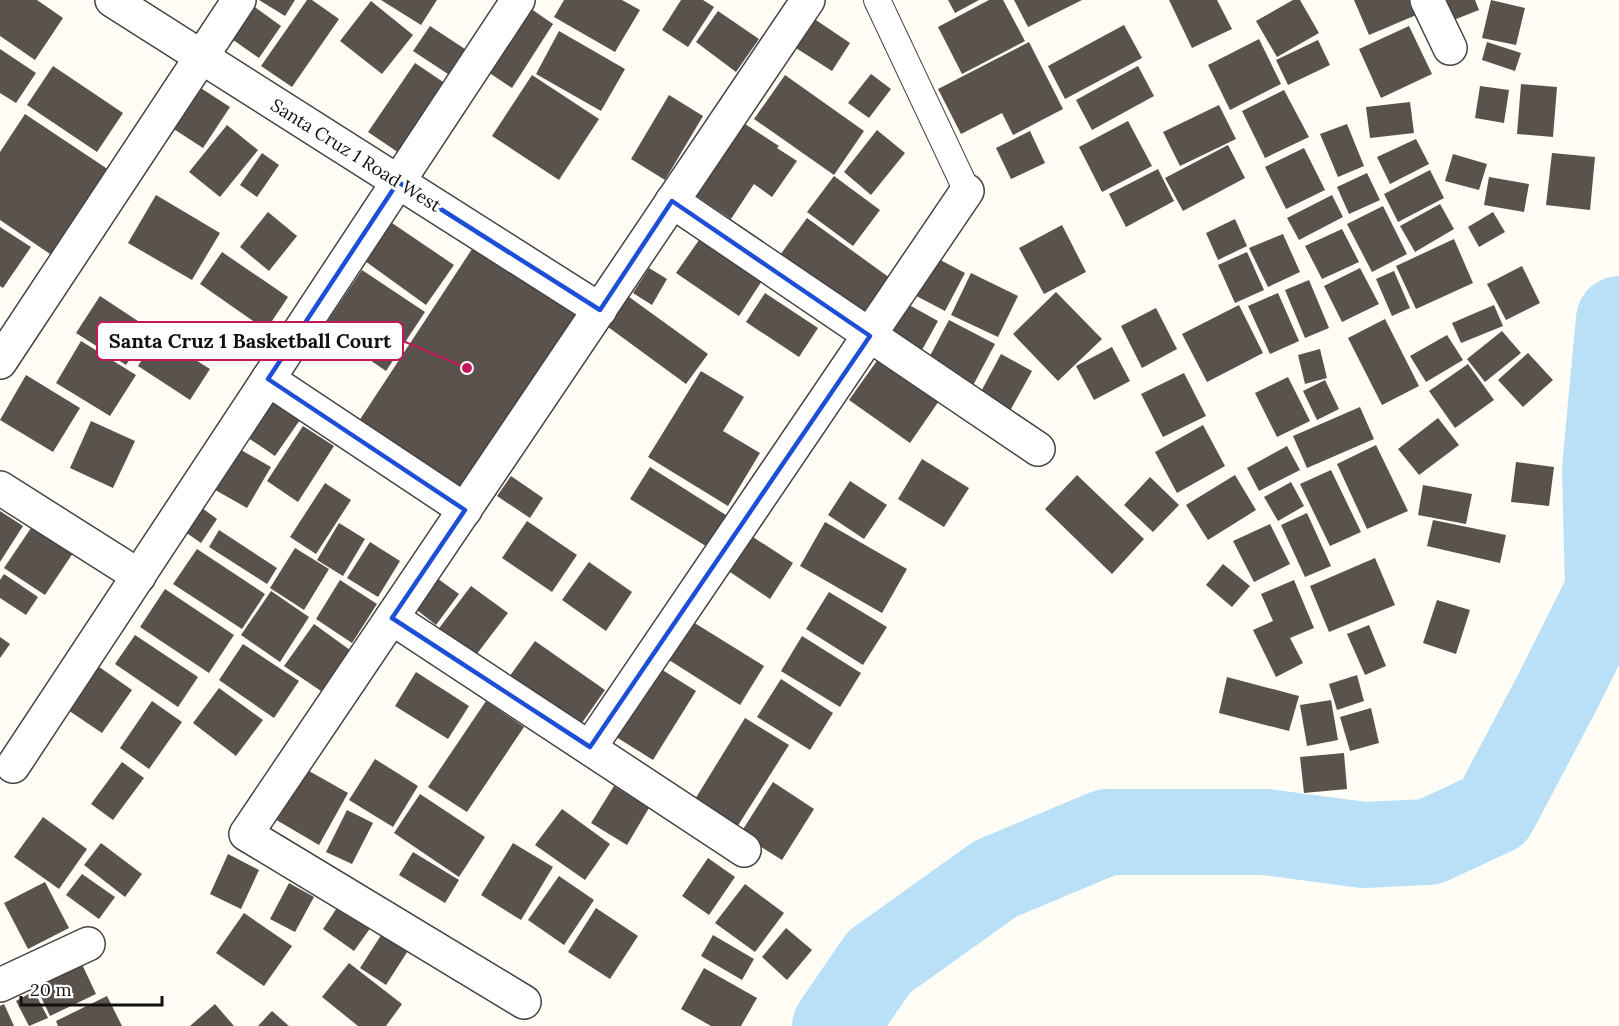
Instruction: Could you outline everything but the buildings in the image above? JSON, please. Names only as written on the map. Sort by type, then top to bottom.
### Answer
[{"type":"street","name":"Santa Cruz 1 Road West","points":[[112,0],[600,310]]},
{"type":"street","points":[[0,362],[239,0]]},
{"type":"street","points":[[13,766],[518,0]]},
{"type":"street","points":[[524,1002],[246,834],[808,0]]},
{"type":"street","points":[[1426,0],[1450,48]]},
{"type":"street","points":[[591,747],[967,191]]},
{"type":"street","points":[[672,201],[1038,450]]},
{"type":"street","points":[[268,379],[465,510]]},
{"type":"street","points":[[0,488],[139,576]]},
{"type":"street","points":[[392,618],[591,747],[744,850]]},
{"type":"street","points":[[0,985],[88,944]]},
{"type":"lane","points":[[877,0],[967,191]]},
{"type":"highlighted area","points":[[398,182],[600,310],[672,201],[870,336],[590,747],[392,618],[465,510],[268,379]]},
{"type":"waterway","points":[[835,1026],[879,962],[995,879],[1107,832],[1265,832],[1364,845],[1429,842],[1494,812],[1608,591],[1605,469],[1619,319]]},
{"type":"place","name":"Santa Cruz 1 Basketball Court","points":[[467,368]]}]
